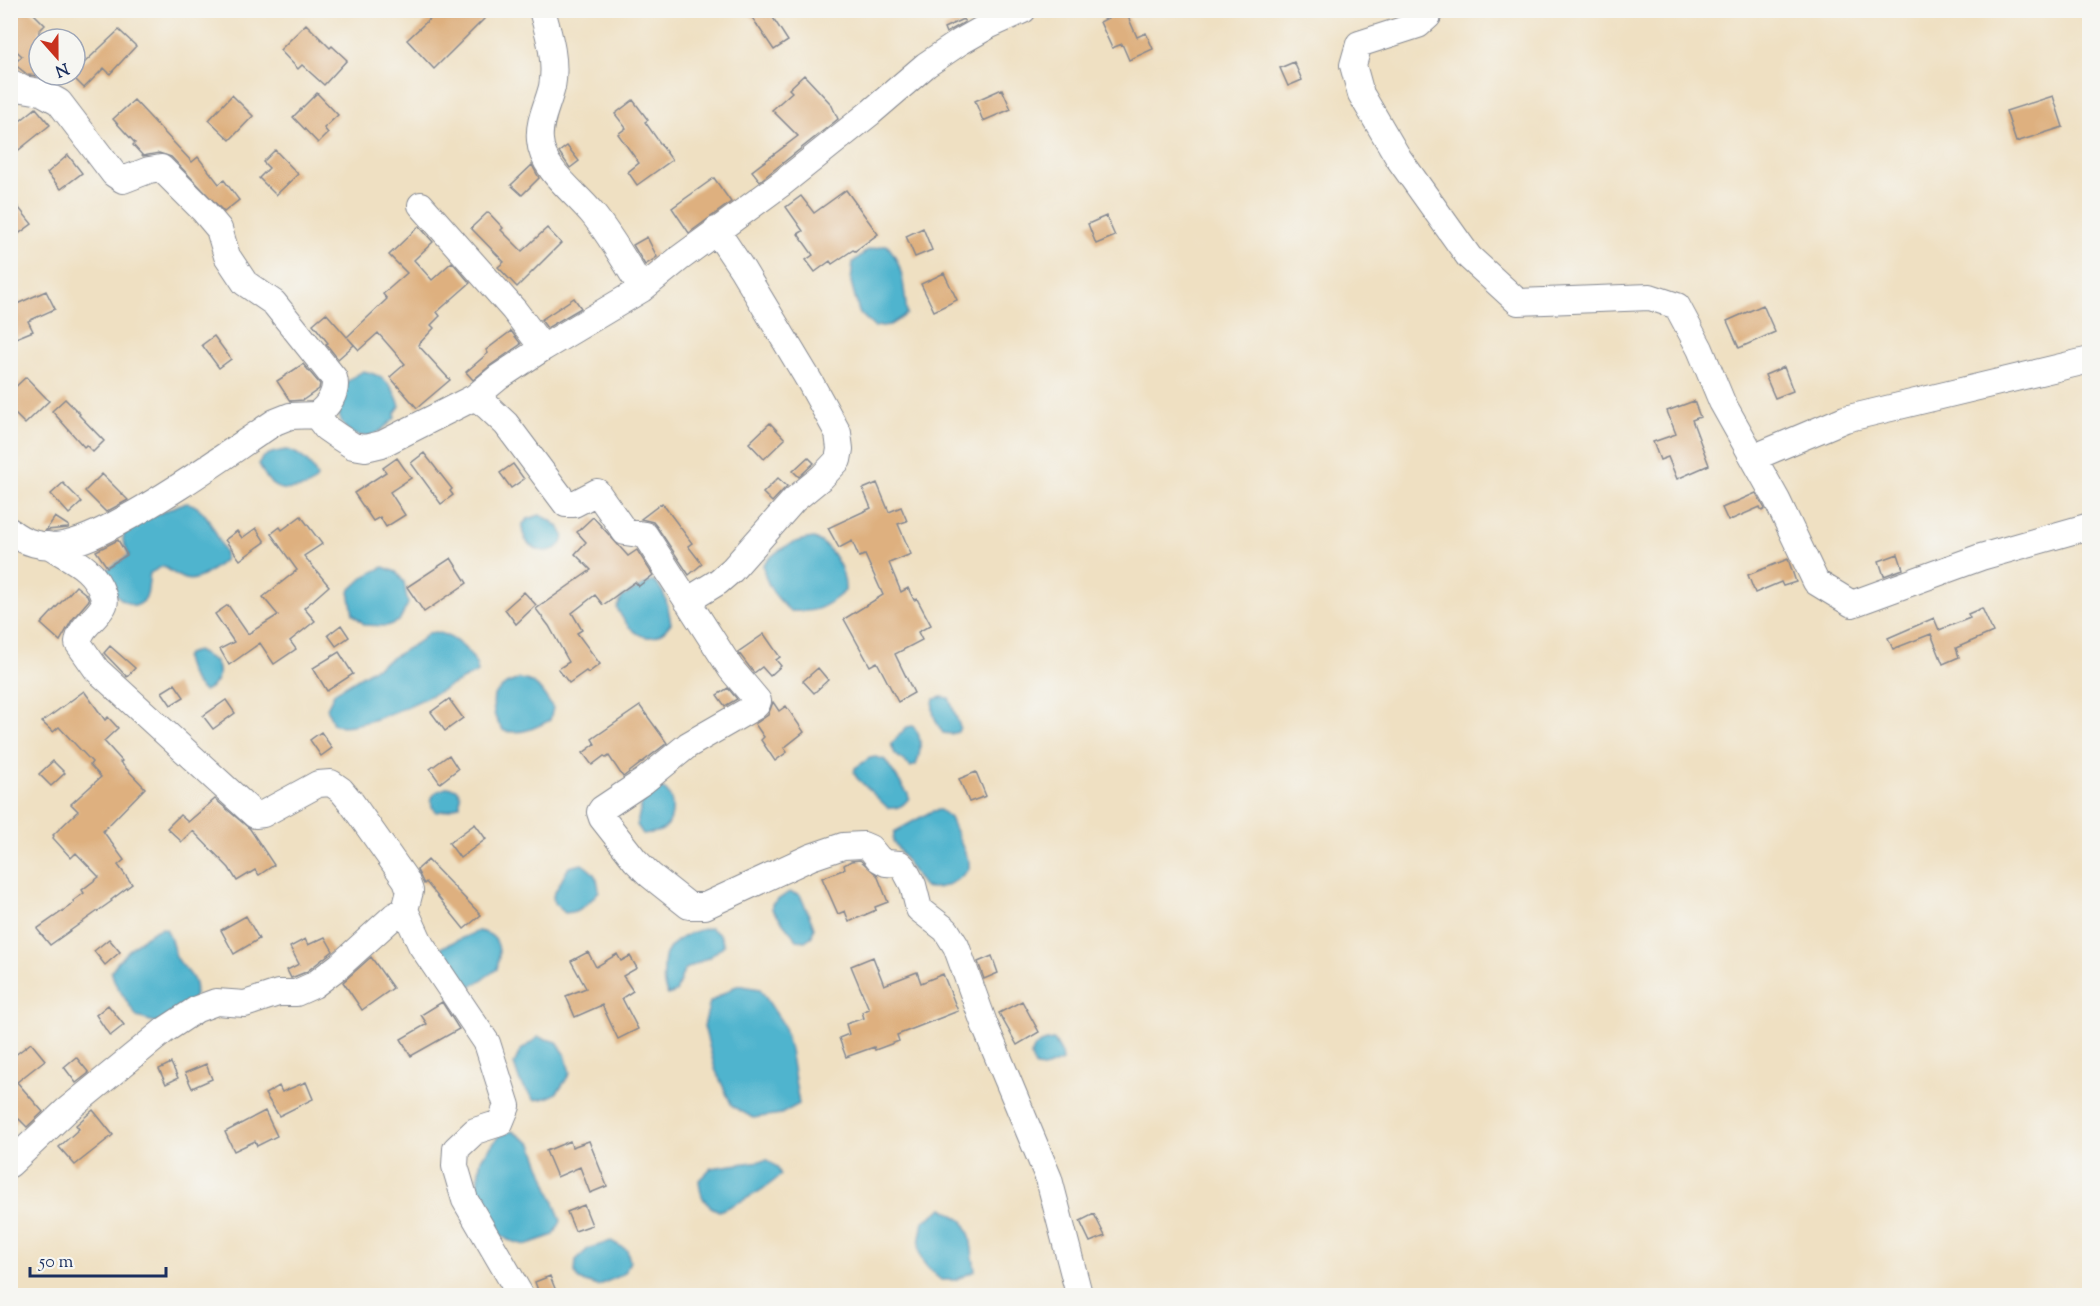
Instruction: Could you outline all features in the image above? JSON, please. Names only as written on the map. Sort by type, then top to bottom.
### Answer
[{"type":"street","points":[[542,10],[553,51],[552,84],[542,119],[539,140],[545,160],[592,213],[617,247],[642,289]]},
{"type":"street","points":[[316,415],[326,428],[339,437],[353,446],[365,448],[382,444],[475,397],[499,377],[543,348],[642,289],[716,230],[790,177],[926,65],[988,26],[1023,10]]},
{"type":"street","points":[[1428,10],[1428,16],[1418,25],[1359,44],[1353,65],[1360,94],[1399,159],[1469,257],[1518,302],[1650,297],[1677,306],[1700,349],[1722,402],[1778,500],[1816,582],[1852,604],[1981,557],[2090,526]]},
{"type":"street","points":[[10,82],[23,89],[41,92],[59,102],[114,174],[123,180],[161,168],[219,229],[227,256],[245,283],[274,303],[334,378],[335,390],[331,399],[316,415],[290,416],[275,422],[191,480],[101,532],[62,545],[36,545],[10,531]]},
{"type":"street","points":[[421,205],[514,310],[543,348]]},
{"type":"street","points":[[687,601],[718,582],[732,570],[794,500],[822,477],[838,460],[840,449],[838,433],[816,392],[716,230]]},
{"type":"street","points":[[1755,458],[1845,420],[2090,360]]},
{"type":"street","points":[[475,397],[506,424],[566,504],[574,504],[597,492],[626,532],[645,535],[731,669],[757,699],[758,704],[688,745],[644,781],[602,809],[600,815],[635,861],[689,906],[705,906],[780,870],[843,846],[863,845],[870,848],[879,859],[900,864],[904,868],[913,885],[919,909],[946,930],[956,946],[985,1026],[1048,1179],[1078,1290],[1076,1296]]},
{"type":"street","points":[[48,545],[88,569],[98,581],[102,591],[104,607],[82,630],[78,643],[97,670],[255,815],[263,814],[318,784],[331,783],[341,790],[406,880],[410,891],[405,910],[421,945],[486,1043],[507,1107],[500,1123],[476,1131],[456,1149],[455,1166],[465,1200],[521,1296]]},
{"type":"street","points":[[10,1164],[67,1110],[165,1030],[197,1009],[216,1002],[245,1004],[278,993],[296,993],[314,986],[394,916],[405,910]]},
{"type":"water","points":[[887,245],[900,269],[907,314],[890,325],[874,327],[859,312],[851,282],[853,262],[868,250]]},
{"type":"water","points":[[363,371],[377,375],[387,383],[395,393],[400,406],[395,413],[395,418],[379,431],[368,436],[349,431],[343,425],[338,408],[342,389]]},
{"type":"water","points":[[286,450],[296,453],[309,464],[317,478],[312,484],[304,488],[285,489],[274,486],[266,478],[259,464],[263,457]]},
{"type":"water","points":[[188,503],[201,510],[206,516],[225,553],[225,559],[206,574],[189,580],[179,577],[163,566],[150,573],[144,601],[135,606],[123,601],[112,588],[105,571],[129,555],[123,541],[124,533],[138,523]]},
{"type":"water","points":[[540,515],[557,525],[563,535],[562,543],[555,549],[545,551],[534,548],[526,540],[522,525],[528,519]]},
{"type":"water","points":[[814,538],[827,547],[837,560],[845,583],[845,591],[820,608],[790,611],[772,590],[766,579],[763,565],[786,546]]},
{"type":"water","points":[[383,567],[396,572],[404,582],[408,604],[399,621],[387,626],[365,625],[353,614],[349,591],[365,576]]},
{"type":"water","points":[[652,581],[663,593],[671,623],[656,636],[648,637],[634,631],[617,608],[622,597]]},
{"type":"water","points":[[436,632],[463,646],[473,658],[478,672],[383,716],[346,726],[333,724],[327,708],[335,692],[420,641],[428,633]]},
{"type":"water","points":[[197,651],[215,661],[218,670],[213,686],[204,691],[194,681],[185,658],[187,654]]},
{"type":"water","points":[[519,679],[531,682],[543,693],[553,708],[550,720],[528,730],[504,731],[494,714],[494,695],[506,684]]},
{"type":"water","points":[[949,698],[960,727],[958,732],[943,733],[936,721],[933,713],[934,699]]},
{"type":"water","points":[[913,726],[920,740],[920,750],[916,765],[911,767],[895,754],[891,744],[907,727]]},
{"type":"water","points":[[870,758],[885,760],[908,794],[909,798],[900,806],[888,808],[854,773],[855,768]]},
{"type":"water","points":[[448,787],[457,789],[460,795],[460,805],[437,812],[432,807],[431,799],[436,792]]},
{"type":"water","points":[[655,787],[665,790],[670,798],[671,819],[661,830],[643,834],[637,825],[640,809],[644,799]]},
{"type":"water","points":[[940,810],[950,818],[969,862],[969,869],[943,887],[924,887],[893,841],[894,832],[932,811]]},
{"type":"water","points":[[582,864],[595,875],[599,891],[584,906],[576,911],[565,913],[554,903],[553,896],[569,867]]},
{"type":"water","points":[[789,892],[800,895],[814,927],[812,936],[805,941],[797,940],[772,909],[772,904]]},
{"type":"water","points":[[161,928],[168,932],[176,956],[193,979],[196,987],[192,1001],[187,1007],[161,1024],[137,1017],[115,983],[111,971],[133,946]]},
{"type":"water","points":[[710,928],[720,935],[724,945],[711,956],[684,970],[676,992],[668,995],[664,981],[666,954],[674,943],[685,936]]},
{"type":"water","points":[[478,931],[491,936],[498,944],[497,969],[471,987],[466,987],[440,948]]},
{"type":"water","points":[[737,985],[760,989],[783,1024],[799,1104],[781,1114],[753,1118],[732,1106],[715,1069],[704,1026],[710,1002]]},
{"type":"water","points":[[538,1037],[557,1042],[565,1054],[570,1073],[556,1093],[534,1100],[520,1082],[514,1064],[520,1051]]},
{"type":"water","points":[[1054,1040],[1061,1052],[1062,1061],[1044,1068],[1036,1067],[1031,1056],[1034,1048],[1043,1042]]},
{"type":"water","points":[[512,1131],[532,1144],[561,1221],[554,1235],[525,1245],[508,1240],[488,1225],[478,1204],[477,1185],[481,1159],[499,1136]]},
{"type":"water","points":[[767,1160],[777,1167],[781,1175],[759,1191],[719,1211],[704,1199],[700,1191],[699,1180],[711,1168]]},
{"type":"water","points":[[943,1208],[963,1221],[970,1236],[975,1271],[955,1280],[941,1280],[926,1266],[920,1255],[923,1222]]},
{"type":"water","points":[[611,1241],[627,1250],[630,1261],[625,1273],[598,1286],[579,1280],[575,1273],[576,1260],[588,1249]]},
{"type":"building","points":[[19,10],[30,10],[45,25],[27,27],[27,74],[14,64],[22,56],[10,45],[10,19]]},
{"type":"building","points":[[439,10],[493,10],[434,69],[407,40]]},
{"type":"building","points":[[747,10],[768,10],[788,41],[774,50]]},
{"type":"building","points":[[1107,10],[1125,10],[1137,37],[1146,33],[1153,49],[1129,60],[1122,44],[1112,48],[1100,22],[1110,17]]},
{"type":"building","points":[[963,19],[965,22],[946,33],[944,28]]},
{"type":"building","points":[[306,24],[330,48],[332,46],[347,60],[324,85],[302,65],[298,69],[280,50]]},
{"type":"building","points":[[119,30],[136,46],[110,74],[104,68],[87,85],[87,60]]},
{"type":"building","points":[[1294,62],[1302,80],[1288,86],[1280,68]]},
{"type":"building","points":[[804,75],[831,104],[838,119],[760,181],[752,171],[798,136],[772,110],[792,92],[789,89]]},
{"type":"building","points":[[1002,89],[1011,109],[983,121],[975,101]]},
{"type":"building","points":[[317,93],[338,115],[324,128],[328,133],[318,143],[293,117]]},
{"type":"building","points":[[232,95],[253,116],[230,140],[209,120]]},
{"type":"building","points":[[2053,96],[2063,127],[2016,142],[2006,111]]},
{"type":"building","points":[[134,100],[192,162],[198,157],[219,184],[224,180],[239,200],[224,212],[171,157],[159,153],[143,156],[133,145],[135,143],[113,119]]},
{"type":"building","points":[[633,100],[648,120],[645,122],[672,160],[637,185],[628,172],[639,163],[618,134],[626,128],[615,114]]},
{"type":"building","points":[[36,108],[50,125],[10,157],[10,129]]},
{"type":"building","points":[[567,146],[579,161],[570,168],[559,152]]},
{"type":"building","points":[[275,150],[298,174],[276,195],[259,178],[269,168],[263,162]]},
{"type":"building","points":[[68,155],[82,173],[61,189],[47,173]]},
{"type":"building","points":[[532,165],[539,178],[522,195],[511,185]]},
{"type":"building","points":[[714,178],[731,202],[689,233],[672,208]]},
{"type":"building","points":[[846,190],[878,234],[855,251],[853,250],[832,264],[830,261],[815,272],[806,260],[813,255],[798,234],[803,231],[786,207],[801,196],[814,213]]},
{"type":"building","points":[[10,197],[32,224],[10,240]]},
{"type":"building","points":[[488,212],[503,228],[501,230],[522,251],[547,228],[561,243],[517,287],[498,267],[504,262],[471,228]]},
{"type":"building","points":[[1106,216],[1115,236],[1096,244],[1088,224]]},
{"type":"building","points":[[419,226],[433,242],[414,260],[432,280],[452,262],[470,283],[437,312],[440,316],[431,325],[434,328],[418,345],[450,380],[417,408],[390,377],[405,364],[378,333],[359,350],[348,338],[354,345],[338,359],[313,324],[326,313],[347,337],[387,299],[383,294],[407,273],[389,255]]},
{"type":"building","points":[[923,228],[932,250],[915,257],[906,236]]},
{"type":"building","points":[[647,237],[657,257],[645,265],[633,245]]},
{"type":"building","points":[[944,273],[957,300],[934,311],[921,284]]},
{"type":"building","points":[[46,291],[55,309],[28,321],[33,331],[16,338],[13,330],[10,330],[10,307]]},
{"type":"building","points":[[574,298],[581,308],[547,328],[541,320]]},
{"type":"building","points":[[1763,305],[1775,332],[1739,348],[1727,321]]},
{"type":"building","points":[[511,331],[521,344],[473,380],[466,372],[488,353],[486,350]]},
{"type":"building","points":[[214,336],[231,359],[219,368],[202,345]]},
{"type":"building","points":[[303,364],[320,384],[319,389],[303,400],[290,401],[277,381]]},
{"type":"building","points":[[1784,367],[1793,391],[1775,398],[1765,375]]},
{"type":"building","points":[[26,377],[49,401],[25,424],[10,409],[10,392]]},
{"type":"building","points":[[65,399],[104,441],[93,452],[86,445],[84,447],[52,411]]},
{"type":"building","points":[[1694,401],[1700,417],[1692,420],[1709,465],[1677,479],[1668,457],[1660,460],[1653,442],[1676,434],[1667,411]]},
{"type":"building","points":[[770,423],[785,439],[764,459],[749,443]]},
{"type":"building","points":[[424,453],[452,489],[450,491],[453,495],[441,504],[411,463]]},
{"type":"building","points":[[808,457],[814,463],[799,477],[793,471]]},
{"type":"building","points":[[397,458],[411,478],[390,492],[405,515],[386,527],[380,517],[373,521],[354,493],[386,472],[383,468]]},
{"type":"building","points":[[513,464],[524,479],[511,488],[500,473]]},
{"type":"building","points":[[102,474],[128,500],[106,512],[85,491]]},
{"type":"building","points":[[778,478],[787,486],[772,502],[763,493]]},
{"type":"building","points":[[63,483],[82,502],[69,514],[51,494]]},
{"type":"building","points":[[877,483],[889,512],[901,507],[907,521],[898,524],[911,554],[889,563],[901,592],[908,588],[914,600],[917,599],[931,625],[918,632],[922,640],[895,654],[914,693],[898,702],[877,662],[870,666],[844,619],[883,595],[865,555],[859,557],[852,541],[839,548],[828,528],[871,508],[863,489]]},
{"type":"building","points":[[1756,493],[1765,509],[1762,511],[1760,507],[1728,521],[1722,508]]},
{"type":"building","points":[[662,503],[692,543],[688,546],[702,564],[689,575],[653,522],[641,519]]},
{"type":"building","points":[[301,516],[322,544],[304,556],[329,586],[304,608],[315,621],[290,641],[296,649],[274,664],[260,643],[229,665],[220,649],[234,642],[215,614],[228,605],[248,634],[278,615],[263,597],[297,570],[271,534],[280,527],[282,530]]},
{"type":"building","points":[[55,517],[69,526],[68,528],[46,530]]},
{"type":"building","points":[[593,517],[628,556],[637,550],[653,575],[639,586],[635,582],[603,605],[595,595],[572,613],[582,630],[577,633],[600,664],[569,683],[558,669],[569,662],[549,626],[536,609],[591,570],[575,554],[586,542],[577,532]]},
{"type":"building","points":[[256,528],[265,542],[240,560],[225,540],[237,531],[242,538]]},
{"type":"building","points":[[118,540],[127,555],[107,567],[96,551]]},
{"type":"building","points":[[1898,554],[1903,569],[1884,576],[1879,561]]},
{"type":"building","points":[[451,558],[467,583],[424,612],[407,587]]},
{"type":"building","points":[[1788,559],[1796,582],[1783,586],[1781,582],[1755,593],[1748,575]]},
{"type":"building","points":[[76,586],[87,595],[89,600],[72,620],[60,641],[41,624]]},
{"type":"building","points":[[524,592],[536,605],[516,624],[505,609]]},
{"type":"building","points":[[1982,608],[1993,632],[1956,648],[1959,657],[1943,664],[1931,634],[1893,649],[1888,638],[1934,618],[1939,630],[1970,618],[1968,614]]},
{"type":"building","points":[[341,625],[349,637],[336,646],[328,635]]},
{"type":"building","points":[[764,634],[780,657],[776,660],[781,666],[770,676],[762,667],[754,673],[738,652]]},
{"type":"building","points":[[110,646],[135,668],[127,677],[104,653]]},
{"type":"building","points":[[339,652],[353,674],[327,691],[313,668]]},
{"type":"building","points":[[818,668],[828,680],[814,693],[803,681]]},
{"type":"building","points":[[175,684],[184,697],[171,705],[162,692]]},
{"type":"building","points":[[728,688],[737,699],[725,706],[717,695]]},
{"type":"building","points":[[84,691],[105,720],[108,717],[118,728],[104,741],[145,788],[103,831],[124,860],[118,865],[132,884],[50,945],[37,929],[74,903],[73,901],[84,893],[82,890],[99,877],[76,853],[71,858],[53,838],[53,835],[78,811],[71,804],[101,777],[90,765],[92,762],[59,727],[53,732],[42,722]]},
{"type":"building","points":[[449,699],[463,718],[445,731],[431,712]]},
{"type":"building","points":[[226,700],[235,713],[213,729],[203,716]]},
{"type":"building","points":[[773,702],[779,711],[786,706],[804,732],[784,748],[787,752],[775,761],[761,740],[764,737],[755,724],[768,715]]},
{"type":"building","points":[[640,706],[667,743],[623,777],[609,756],[606,758],[604,756],[592,765],[583,753],[595,744],[592,739]]},
{"type":"building","points":[[321,732],[332,748],[321,756],[310,740]]},
{"type":"building","points":[[449,755],[458,769],[440,783],[430,769]]},
{"type":"building","points":[[53,761],[65,773],[51,786],[39,774]]},
{"type":"building","points":[[976,772],[986,796],[969,802],[959,779]]},
{"type":"building","points":[[215,799],[250,829],[274,865],[259,875],[255,870],[237,881],[229,868],[193,831],[182,842],[167,828],[180,815],[188,822]]},
{"type":"building","points":[[475,824],[486,839],[460,858],[449,843]]},
{"type":"building","points":[[428,860],[481,915],[464,929],[426,882],[424,884],[417,870]]},
{"type":"building","points":[[860,860],[877,875],[888,902],[849,922],[845,911],[838,914],[822,878],[845,869],[844,865],[851,861]]},
{"type":"building","points":[[246,916],[259,939],[234,954],[221,930]]},
{"type":"building","points":[[325,937],[333,951],[306,972],[291,978],[287,970],[299,964],[290,947],[305,939],[308,945]]},
{"type":"building","points":[[109,939],[120,952],[105,965],[94,951]]},
{"type":"building","points":[[588,952],[596,967],[617,954],[621,961],[630,956],[637,968],[623,976],[633,991],[622,998],[638,1029],[618,1039],[602,1005],[575,1017],[566,996],[586,988],[571,961]]},
{"type":"building","points":[[992,956],[998,973],[984,979],[978,962]]},
{"type":"building","points":[[371,957],[393,988],[362,1010],[343,982]]},
{"type":"building","points":[[873,957],[884,985],[917,972],[921,983],[943,974],[958,1011],[897,1035],[899,1041],[846,1057],[839,1038],[849,1034],[846,1024],[864,1018],[862,1012],[869,1009],[851,966]]},
{"type":"building","points":[[1022,1001],[1039,1032],[1017,1045],[999,1013]]},
{"type":"building","points":[[442,1002],[459,1029],[411,1056],[401,1039],[427,1024],[421,1015]]},
{"type":"building","points":[[108,1005],[124,1025],[110,1036],[96,1015]]},
{"type":"building","points":[[31,1043],[45,1060],[17,1082],[43,1112],[27,1127],[19,1119],[10,1127],[10,1059]]},
{"type":"building","points":[[76,1057],[89,1073],[76,1083],[64,1067]]},
{"type":"building","points":[[171,1063],[178,1078],[166,1084],[159,1069]]},
{"type":"building","points":[[206,1064],[212,1079],[192,1088],[185,1073]]},
{"type":"building","points":[[306,1082],[313,1099],[279,1116],[265,1094],[279,1086],[282,1092]]},
{"type":"building","points":[[93,1110],[113,1135],[75,1165],[59,1147],[79,1129],[76,1125]]},
{"type":"building","points":[[265,1111],[277,1136],[257,1146],[255,1141],[234,1151],[225,1132]]},
{"type":"building","points":[[570,1141],[572,1147],[589,1141],[607,1186],[590,1193],[580,1167],[557,1177],[546,1151]]},
{"type":"building","points":[[584,1205],[592,1225],[575,1231],[567,1212]]},
{"type":"building","points":[[1094,1214],[1105,1236],[1090,1242],[1080,1221]]},
{"type":"building","points":[[550,1276],[558,1296],[540,1296],[535,1282]]}]
